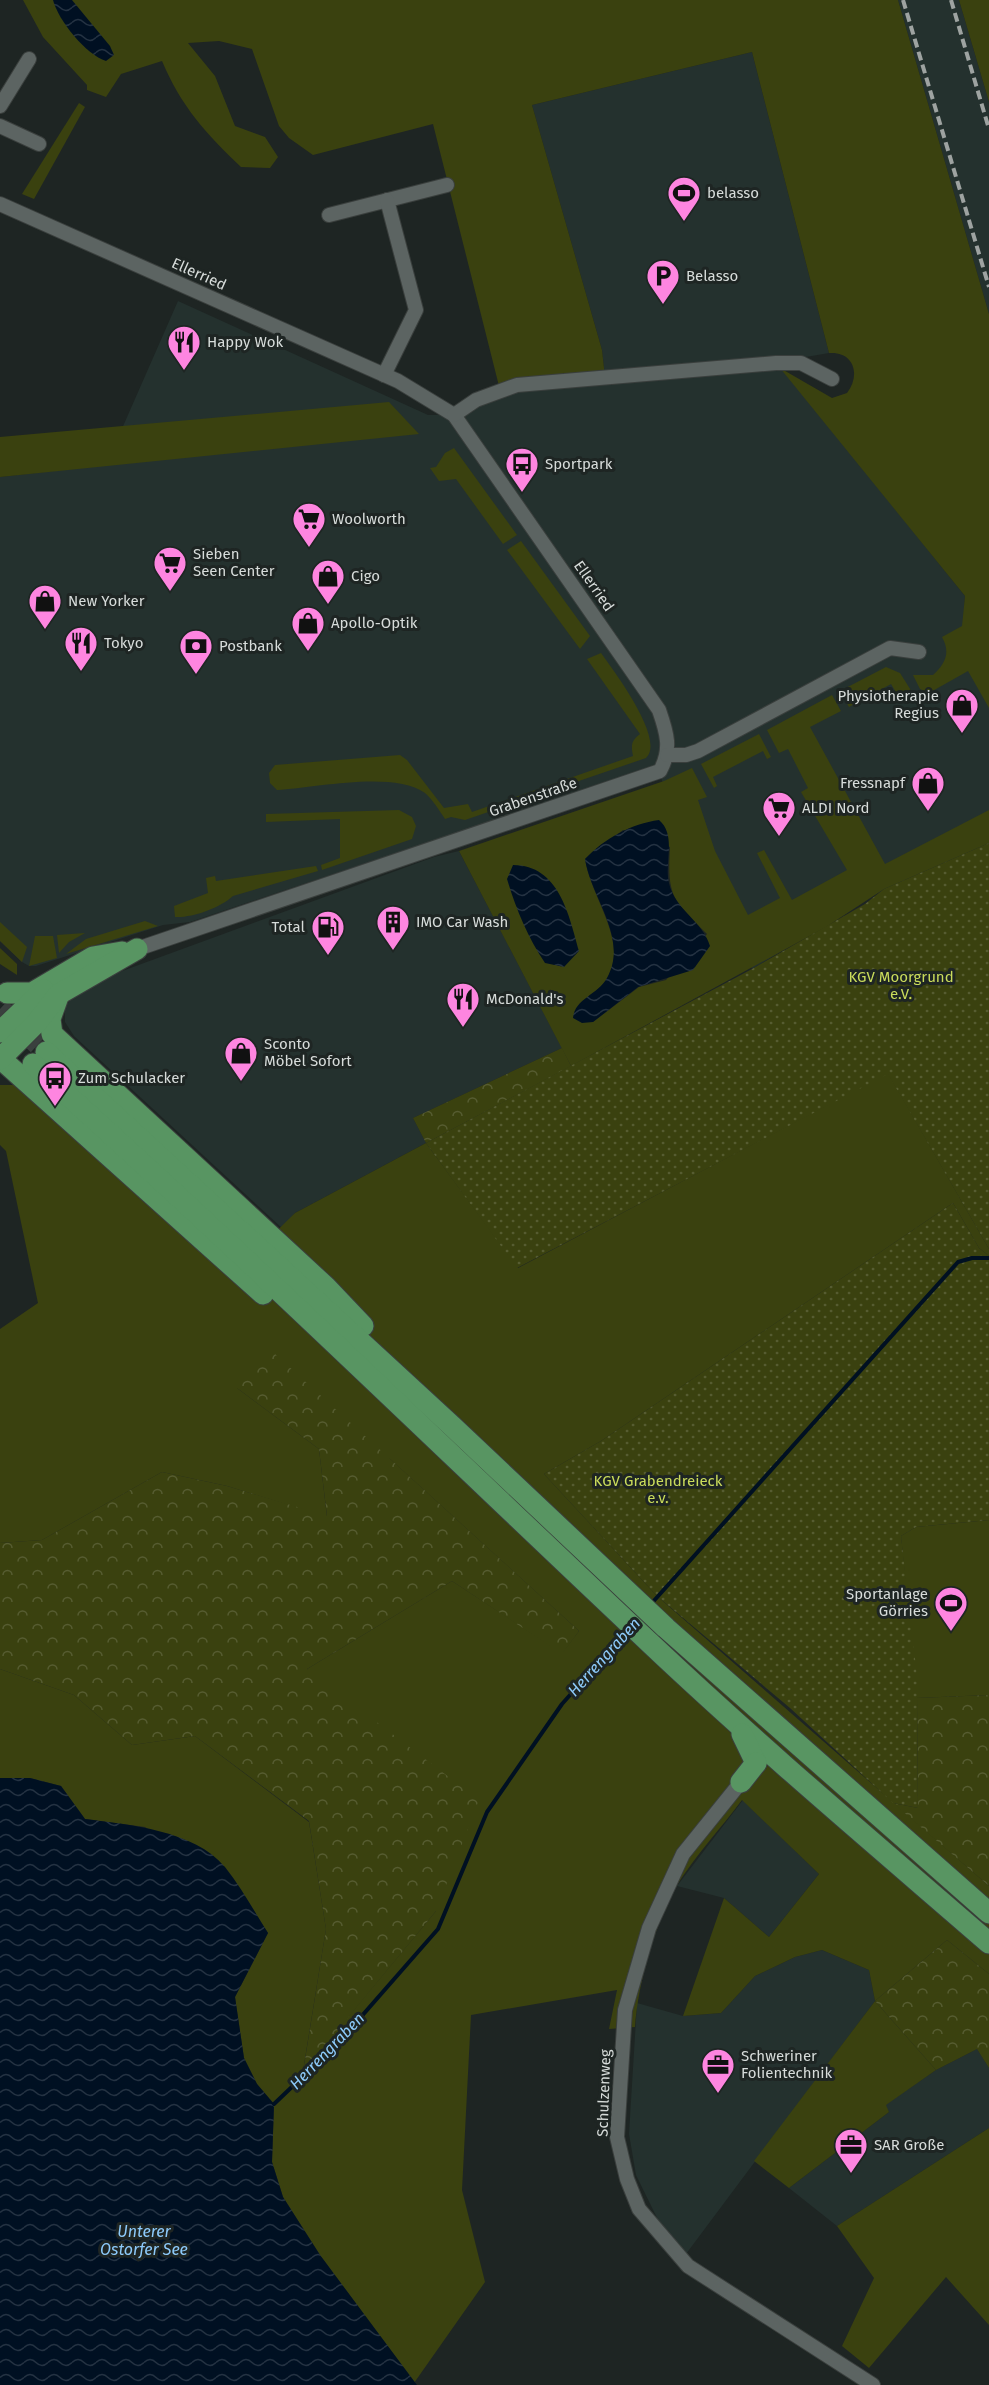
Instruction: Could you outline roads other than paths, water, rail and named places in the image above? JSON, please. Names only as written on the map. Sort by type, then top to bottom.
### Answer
[{"type":"highway","points":[[136,949],[54,990],[32,993],[4,990],[17,1044],[627,1606],[666,1628],[989,1913]]},
{"type":"highway","points":[[17,1044],[51,1019],[54,990]]},
{"type":"highway","points":[[17,1044],[54,990]]},
{"type":"highway","points":[[17,1044],[326,1287],[513,1472],[549,1532]]},
{"type":"highway","points":[[627,1606],[651,1644],[745,1737],[756,1763]]},
{"type":"highway","points":[[682,1674],[989,1943]]},
{"type":"highway","points":[[756,1763],[787,1768]]},
{"type":"highway","points":[[741,1782],[756,1763]]},
{"type":"street","points":[[0,106],[29,59]]},
{"type":"street","points":[[0,126],[39,144]]},
{"type":"street","points":[[329,215],[447,185]]},
{"type":"street","points":[[384,375],[416,310],[387,200]]},
{"type":"street","name":"Ellerried","points":[[0,204],[384,375],[454,415],[659,710],[668,735],[667,755]]},
{"type":"street","points":[[454,415],[488,394],[517,385],[776,363],[801,363],[832,379]]},
{"type":"street","points":[[667,755],[686,755],[698,751],[890,648],[919,652]]},
{"type":"street","name":"Grabenstraße","points":[[136,949],[660,771],[667,755]]},
{"type":"street","name":"Schulzenweg","points":[[741,1782],[683,1854],[649,1928],[625,2010],[617,2138],[627,2179],[639,2209],[688,2266],[873,2385]]},
{"type":"water","points":[[53,0],[72,0],[110,46],[114,55],[106,61],[90,52],[67,27]]},
{"type":"water","points":[[659,820],[664,826],[669,841],[668,875],[672,892],[701,929],[710,946],[693,970],[638,987],[593,1022],[582,1023],[573,1018],[575,1011],[582,1001],[598,989],[607,978],[613,963],[614,948],[585,859],[619,833]]},
{"type":"water","points":[[513,865],[529,867],[541,873],[560,894],[579,951],[564,967],[545,963],[527,932],[507,879]]},
{"type":"water","name":"Unterer Ostorfer See","points":[[0,1778],[30,1778],[61,1786],[85,1819],[141,1827],[179,1837],[212,1855],[225,1867],[236,1883],[268,1933],[235,1997],[244,2058],[257,2084],[274,2104],[272,2162],[283,2197],[320,2255],[417,2385],[0,2385]]},
{"type":"waterway","name":"Herrengraben","points":[[651,1604],[958,1262],[972,1258],[989,1258]]},
{"type":"waterway","name":"Herrengraben","points":[[274,2104],[339,2042],[438,1929],[487,1812],[562,1704],[628,1630]]},
{"type":"tunnel","points":[[0,1009],[46,1052]]},
{"type":"railway","points":[[903,0],[989,287]]},
{"type":"railway","points":[[951,0],[989,129]]},
{"type":"place","name":"belasso","points":[[684,222]]},
{"type":"place","name":"Belasso","points":[[663,305]]},
{"type":"place","name":"Happy Wok","points":[[184,371]]},
{"type":"place","name":"Sportpark","points":[[522,493]]},
{"type":"place","name":"Woolworth","points":[[309,548]]},
{"type":"place","name":"Sieben Seen Center","points":[[170,592]]},
{"type":"place","name":"Cigo","points":[[328,605]]},
{"type":"place","name":"New Yorker","points":[[45,630]]},
{"type":"place","name":"Apollo-Optik","points":[[308,652]]},
{"type":"place","name":"Tokyo","points":[[81,672]]},
{"type":"place","name":"Postbank","points":[[196,675]]},
{"type":"place","name":"Physiotherapie Regius","points":[[962,734]]},
{"type":"place","name":"Fressnapf","points":[[928,812]]},
{"type":"place","name":"ALDI Nord","points":[[779,837]]},
{"type":"place","name":"IMO Car Wash","points":[[393,951]]},
{"type":"place","name":"Total","points":[[328,956]]},
{"type":"place","name":"McDonald's","points":[[463,1028]]},
{"type":"place","name":"Sconto Möbel Sofort","points":[[241,1082]]},
{"type":"place","name":"Zum Schulacker","points":[[55,1107]]},
{"type":"place","name":"Sportanlage Görries","points":[[951,1632]]},
{"type":"place","name":"Schweriner Folientechnik","points":[[718,2094]]},
{"type":"place","name":"SAR Große","points":[[851,2174]]},
{"type":"park label","name":"KGV Moorgrund e.V.","points":[[901,986]]},
{"type":"park label","name":"KGV Grabendreieck e.v.","points":[[658,1490]]}]
